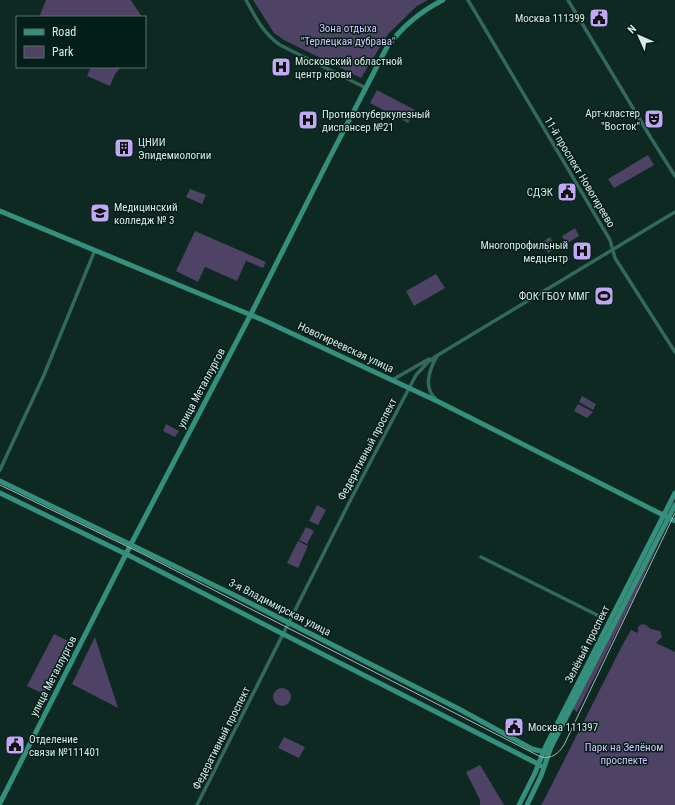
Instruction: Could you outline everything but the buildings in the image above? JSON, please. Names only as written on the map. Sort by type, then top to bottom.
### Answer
[{"type":"street","points":[[246,0],[266,33],[273,40],[366,88]]},
{"type":"street","name":"улица Металлургов","points":[[0,803],[130,545],[251,314],[387,47],[397,35],[423,12],[443,0]]},
{"type":"street","name":"11-й проспект Новогиреево","points":[[468,0],[610,240],[615,258],[675,352]]},
{"type":"street","points":[[568,0],[675,176]]},
{"type":"street","name":"Новогиреевская улица","points":[[0,211],[251,314],[439,402],[675,521]]},
{"type":"street","name":"Федеративный проспект","points":[[197,805],[352,497],[416,374],[428,362],[438,355],[675,212]]},
{"type":"street","points":[[0,470],[44,375],[95,250]]},
{"type":"street","points":[[392,380],[420,363],[438,355]]},
{"type":"street","points":[[438,355],[429,375],[429,383],[430,392],[439,402]]},
{"type":"street","name":"3-я Владимирская улица","points":[[0,481],[289,623],[459,709],[532,749],[546,752]]},
{"type":"street","name":"3-я Владимирская улица","points":[[0,493],[126,554],[544,767]]},
{"type":"street","name":"Зелёный проспект","points":[[519,805],[538,764],[546,752],[666,517],[675,493]]},
{"type":"street","name":"Зелёный проспект","points":[[666,517],[675,505]]},
{"type":"street","points":[[482,557],[603,618]]},
{"type":"street","name":"Зелёный проспект","points":[[527,805],[544,767],[546,752]]},
{"type":"green space","points":[[46,0],[131,0],[141,16],[39,16]]},
{"type":"green space","name":"Зона отдыха \"Терлецкая дубрава\"","points":[[253,0],[428,0],[417,6],[388,34],[361,78],[284,40],[274,33]]},
{"type":"green space","points":[[91,68],[120,68],[115,74],[110,86],[87,76]]},
{"type":"green space","points":[[377,90],[415,110],[408,123],[370,103]]},
{"type":"green space","points":[[648,155],[654,165],[614,188],[608,179]]},
{"type":"green space","points":[[190,189],[206,195],[202,204],[186,197]]},
{"type":"green space","points":[[575,228],[579,236],[566,244],[562,236]]},
{"type":"green space","points":[[195,231],[266,262],[263,268],[246,261],[237,281],[205,267],[198,282],[176,271]]},
{"type":"green space","points":[[550,237],[556,248],[548,253],[542,242]]},
{"type":"green space","points":[[436,274],[445,288],[414,306],[406,291]]},
{"type":"green space","points":[[582,396],[596,404],[593,410],[579,402]]},
{"type":"green space","points":[[578,404],[593,412],[587,418],[574,411]]},
{"type":"green space","points":[[166,424],[179,431],[175,437],[163,431]]},
{"type":"green space","points":[[317,505],[326,510],[318,525],[309,521]]},
{"type":"green space","points":[[306,527],[314,531],[307,544],[299,540]]},
{"type":"green space","points":[[665,528],[638,589],[577,712],[573,709]]},
{"type":"green space","points":[[298,541],[308,546],[298,568],[287,563]]},
{"type":"green space","name":"Парк на Зелёном проспекте","points":[[642,624],[651,629],[660,631],[662,637],[656,643],[675,652],[675,805],[541,805],[623,644],[631,630],[638,633],[638,627]]},
{"type":"green space","points":[[54,634],[70,642],[44,694],[27,686]]},
{"type":"green space","points":[[95,637],[118,708],[72,684]]},
{"type":"green space","points":[[282,688],[288,691],[291,697],[288,703],[282,706],[276,703],[273,697],[276,691]]},
{"type":"green space","points":[[284,737],[305,747],[299,758],[278,748]]},
{"type":"green space","points":[[480,765],[504,805],[480,805],[480,800],[466,772]]},
{"type":"tram line","points":[[0,485],[145,555],[541,757],[554,755],[564,745],[675,513]]},
{"type":"place","name":"Москва 111399","points":[[599,18]]},
{"type":"place","name":"Московский областной центр крови","points":[[281,67]]},
{"type":"place","name":"Арт-кластер \"Восток\"","points":[[654,119]]},
{"type":"place","name":"Противотуберкулезный диспансер №21","points":[[308,120]]},
{"type":"place","name":"ЦНИИ Эпидемиологии","points":[[124,148]]},
{"type":"place","name":"СДЭК","points":[[567,192]]},
{"type":"place","name":"Медицинский колледж № 3","points":[[100,213]]},
{"type":"place","name":"Многопрофильный медцентр","points":[[582,251]]},
{"type":"place","name":"ФОК ГБОУ ММГ","points":[[604,296]]},
{"type":"place","name":"Москва 111397","points":[[514,727]]},
{"type":"place","name":"Отделение связи №111401","points":[[15,745]]}]
